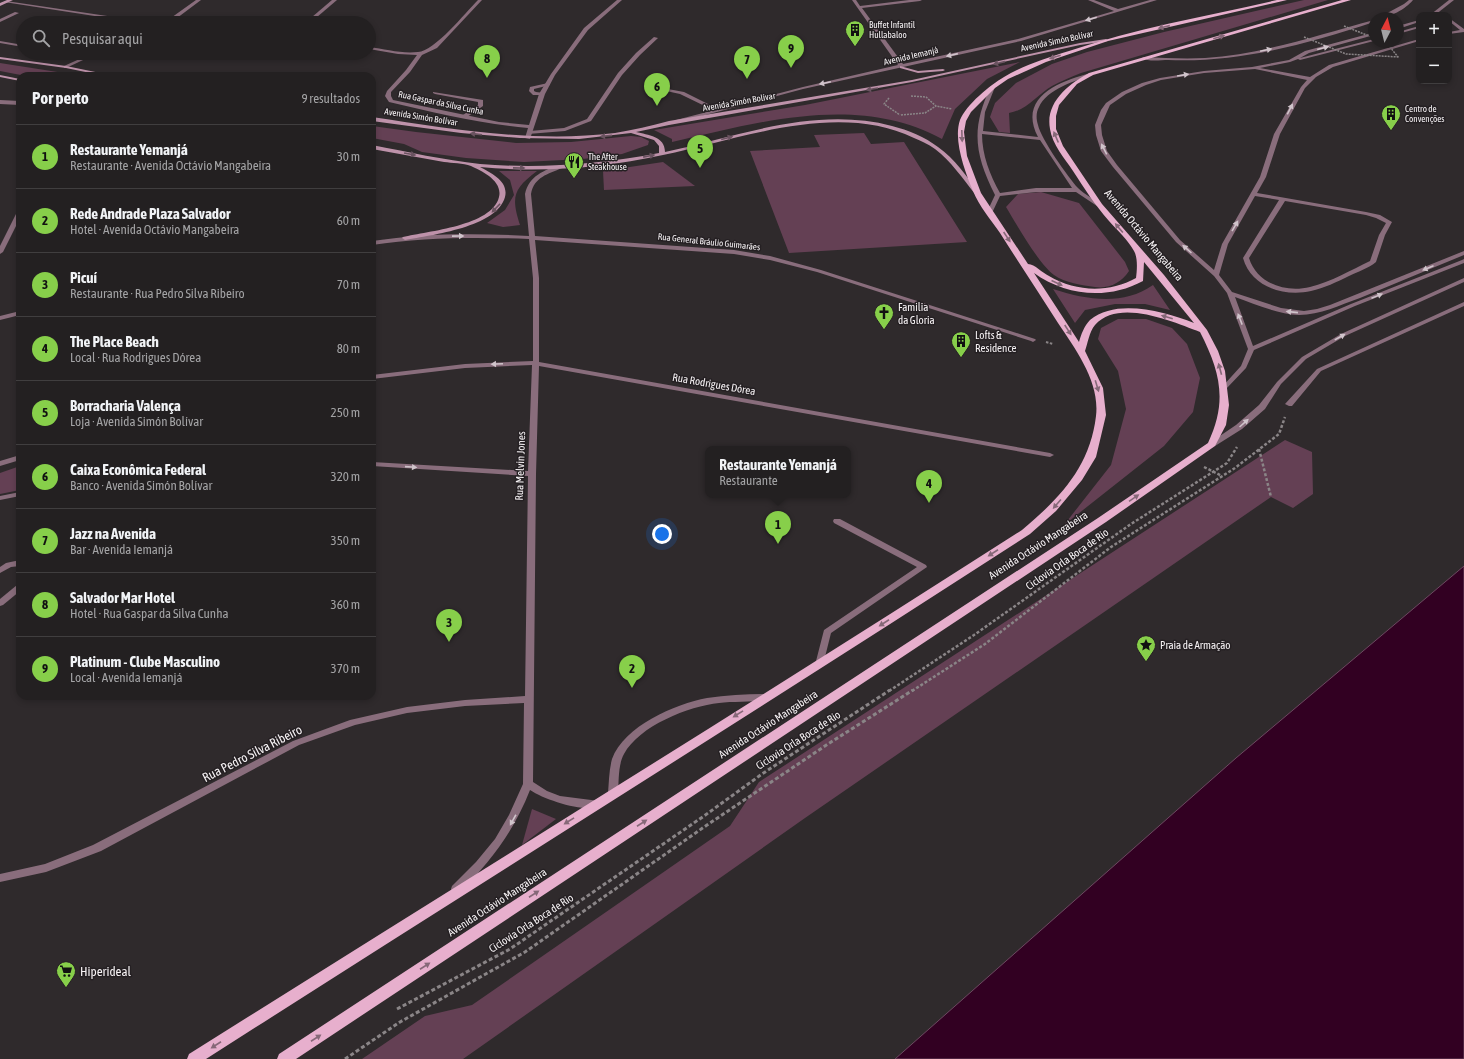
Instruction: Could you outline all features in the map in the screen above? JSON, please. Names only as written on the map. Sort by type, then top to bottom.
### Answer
[{"type":"main road","name":"Avenida Octávio Mangabeira","points":[[194,1059],[613,792],[819,665],[1026,532],[1053,509],[1079,478],[1091,457],[1101,414],[1099,388],[1082,351],[977,193],[964,156],[961,132],[963,121],[968,111],[993,87],[1025,69],[1106,40],[1284,0]]},
{"type":"main road","name":"Avenida Octávio Mangabeira","points":[[284,1059],[1102,520],[1212,444],[1221,425],[1225,405],[1221,371],[1214,351],[1203,330],[1162,277],[1138,251],[1100,205],[1060,146],[1053,129],[1053,116],[1056,105],[1075,83],[1091,74],[1348,0]]},
{"type":"main road","points":[[1024,262],[1047,278],[1065,287],[1088,291],[1114,290],[1131,285],[1140,279],[1141,268],[1138,251]]},
{"type":"main road","points":[[1082,351],[1085,337],[1092,323],[1102,316],[1121,312],[1144,312],[1167,316],[1203,330]]},
{"type":"street","points":[[0,4],[11,0]]},
{"type":"street","points":[[24,5],[36,0]]},
{"type":"street","points":[[177,16],[199,0]]},
{"type":"street","points":[[316,16],[335,0]]},
{"type":"street","name":"Rua Gaspar da Silva Cunha","points":[[480,0],[435,47],[420,54],[408,71],[389,92],[388,96],[391,100],[499,124],[530,133],[565,129],[589,120],[620,74],[638,54],[656,38]]},
{"type":"street","points":[[530,133],[542,94],[569,51],[586,29],[620,0]]},
{"type":"street","points":[[854,0],[902,67],[912,71],[926,72],[986,66]]},
{"type":"street","points":[[859,7],[920,0]]},
{"type":"street","points":[[1090,0],[1118,11]]},
{"type":"street","name":"Avenida Iemanjá","points":[[669,123],[803,88],[1019,40],[1155,0]]},
{"type":"street","points":[[1392,12],[1406,5],[1411,0]]},
{"type":"street","points":[[1438,12],[1452,0]]},
{"type":"street","points":[[6,2],[100,16]]},
{"type":"street","points":[[0,21],[17,13]]},
{"type":"street","points":[[1452,22],[1463,31]]},
{"type":"street","points":[[1144,58],[1205,59],[1246,55],[1308,42],[1368,23]]},
{"type":"street","points":[[1404,26],[1416,23]]},
{"type":"street","points":[[1404,31],[1416,28]]},
{"type":"street","points":[[1404,29],[1409,30]]},
{"type":"street","points":[[1452,33],[1463,31]]},
{"type":"street","points":[[1290,61],[1307,52],[1368,36]]},
{"type":"street","name":"Avenida Simón Bolívar","points":[[376,120],[463,132],[530,133],[587,137],[629,133],[669,123],[882,87],[986,66],[1080,44],[1106,40]]},
{"type":"street","points":[[1224,388],[1244,367],[1251,348],[1230,293],[1216,275],[1178,241],[1120,174],[1104,150],[1098,125],[1100,118],[1108,104],[1124,93],[1144,84],[1179,76],[1252,68],[1319,56],[1368,41]]},
{"type":"street","points":[[1216,275],[1225,244],[1263,177],[1282,123],[1303,87],[1311,79],[1331,66],[1416,41]]},
{"type":"street","points":[[0,42],[16,45]]},
{"type":"street","points":[[376,49],[398,53],[420,54]]},
{"type":"street","points":[[0,58],[92,72]]},
{"type":"street","points":[[66,67],[81,60]]},
{"type":"street","points":[[1252,68],[1311,79]]},
{"type":"street","points":[[1091,74],[1063,84],[1041,99],[1034,113],[1034,122],[1042,139],[1077,190],[1100,205]]},
{"type":"street","points":[[0,76],[16,79]]},
{"type":"street","points":[[542,94],[535,94],[531,91],[532,88],[548,84]]},
{"type":"street","points":[[990,212],[998,195],[985,165],[981,151],[979,132],[982,114],[993,87]]},
{"type":"street","points":[[659,88],[682,93],[717,110]]},
{"type":"street","points":[[435,93],[481,101],[480,106],[465,116]]},
{"type":"street","points":[[0,102],[16,103]]},
{"type":"street","points":[[376,148],[467,164],[518,168],[560,167],[614,162],[662,154],[763,130],[798,124],[842,121],[883,125],[907,132],[932,145],[949,160],[977,193]]},
{"type":"street","points":[[979,132],[1042,139]]},
{"type":"street","points":[[629,133],[656,139],[662,146],[662,154]]},
{"type":"street","points":[[405,238],[467,224],[483,218],[494,211],[500,204],[503,197],[503,190],[499,183],[493,177],[467,164]]},
{"type":"street","name":"Rua Melvin Jones","points":[[447,898],[483,864],[504,836],[518,810],[528,784],[532,474],[536,363],[536,278],[528,194],[530,184],[540,175],[560,167]]},
{"type":"street","points":[[998,195],[1036,190],[1077,190]]},
{"type":"street","points":[[1254,194],[1283,199],[1363,214],[1385,219],[1389,222],[1382,235],[1373,262],[1310,288],[1290,289],[1264,284],[1254,273],[1246,258],[1283,199]]},
{"type":"street","points":[[0,252],[16,220]]},
{"type":"street","name":"Rua General Bráulio Guimarães","points":[[376,242],[405,238],[455,236],[532,237],[698,249],[770,258],[861,284],[1033,340]]},
{"type":"street","points":[[1230,293],[1277,309],[1297,313],[1308,313],[1322,310],[1377,289],[1464,253]]},
{"type":"street","points":[[1251,348],[1353,305],[1464,261]]},
{"type":"street","points":[[1212,444],[1239,427],[1262,407],[1279,383],[1304,358],[1343,335],[1464,280]]},
{"type":"street","points":[[1289,404],[1319,370],[1464,304]]},
{"type":"street","points":[[0,318],[16,313]]},
{"type":"street","name":"Rua Rodrigues Dórea","points":[[376,377],[465,366],[536,363],[1050,456]]},
{"type":"street","points":[[0,464],[16,458]]},
{"type":"street","points":[[376,464],[532,474]]},
{"type":"street","points":[[0,498],[16,495]]},
{"type":"street","points":[[819,665],[827,632],[923,567],[837,521]]},
{"type":"street","points":[[0,570],[16,563]]},
{"type":"street","points":[[0,603],[16,590]]},
{"type":"street","points":[[613,792],[617,760],[622,748],[631,738],[667,714],[696,703],[724,698],[765,697]]},
{"type":"street","name":"Rua Pedro Silva Ribeiro","points":[[0,878],[46,868],[97,848],[296,743],[353,722],[407,710],[464,703],[530,699]]},
{"type":"street","points":[[528,784],[540,793],[557,799],[576,803],[596,804]]},
{"type":"path","points":[[1344,26],[1368,36]]},
{"type":"path","points":[[1304,38],[1346,54],[1399,57],[1391,48]]},
{"type":"path","points":[[882,87],[893,95],[926,97],[936,106],[968,111]]},
{"type":"path","points":[[893,95],[884,104],[900,115]]},
{"type":"path","points":[[883,125],[900,115],[925,112],[936,106]]},
{"type":"path","points":[[345,1059],[400,1022],[525,952],[828,744],[984,644],[1111,547],[1222,476],[1279,434],[1289,404]]},
{"type":"path","name":"Ciclovia Orla Boca de Rio","points":[[392,1011],[510,949],[704,816],[762,774],[974,635],[1132,524],[1227,463],[1239,445]]},
{"type":"path","points":[[1259,449],[1271,497]]},
{"type":"path","points":[[1215,471],[1222,476]]},
{"type":"shaded area","points":[[1304,0],[1328,0],[1081,73],[1052,86],[1027,106],[1009,113],[1010,133],[999,132],[990,117],[995,103],[1016,83],[1052,64],[1087,52],[1164,32]]},
{"type":"shaded area","points":[[1020,62],[987,79],[955,109],[942,139],[910,125],[877,117],[843,114],[774,120],[672,142],[672,139],[654,130],[805,105]]},
{"type":"shaded area","points":[[0,63],[57,72],[16,72],[16,74],[0,71]]},
{"type":"shaded area","points":[[376,127],[516,143],[571,142],[631,136],[641,137],[649,141],[648,145],[622,154],[583,159],[524,162],[466,158],[422,152],[404,144],[376,139]]},
{"type":"shaded area","points":[[864,133],[871,144],[904,142],[967,242],[789,253],[750,151],[820,147],[814,135]]},
{"type":"shaded area","points":[[663,162],[695,186],[604,190],[603,171]]},
{"type":"shaded area","points":[[499,171],[537,171],[523,183],[516,194],[515,207],[520,225],[503,227],[487,223],[505,210],[514,195],[510,180]]},
{"type":"shaded area","points":[[1041,192],[1079,203],[1125,262],[1129,271],[1122,279],[1110,286],[1105,287],[1095,287],[1074,283],[1058,278],[1041,262],[1006,207],[1018,194]]},
{"type":"shaded area","points":[[1153,285],[1170,310],[1145,304],[1115,304],[1085,310],[1075,323],[1053,289],[1079,296],[1104,299],[1130,296]]},
{"type":"shaded area","points":[[1118,319],[1146,319],[1172,328],[1187,344],[1200,378],[1193,412],[1164,446],[1064,525],[1111,465],[1126,409],[1118,371],[1098,339],[1101,328]]},
{"type":"shaded area","points":[[1285,440],[1312,452],[1313,494],[1293,508],[1271,497],[805,818],[463,1059],[362,1059],[425,1016],[472,1005],[730,826],[759,782]]},
{"type":"shaded area","points":[[16,467],[16,491],[0,494],[0,473]]},
{"type":"shaded area","points":[[1464,566],[1464,1059],[895,1059],[1236,758]]},
{"type":"shaded area","points":[[532,809],[556,819],[522,845]]},
{"type":"place","name":"Buffet Infantil Hullabaloo","points":[[855,47]]},
{"type":"place","name":"Platinum - Clube Masculino","points":[[791,68]]},
{"type":"place","name":"Salvador Mar Hotel","points":[[487,78]]},
{"type":"place","name":"Jazz na Avenida","points":[[747,79]]},
{"type":"place","name":"Caixa Econômica Federal","points":[[657,106]]},
{"type":"place","name":"Centro de Convenções","points":[[1391,131]]},
{"type":"place","name":"Borracharia Valença","points":[[700,168]]},
{"type":"place","name":"The After Steakhouse","points":[[574,179]]},
{"type":"place","name":"Familia da Gloria","points":[[884,330]]},
{"type":"place","name":"Lofts & Residence","points":[[961,358]]},
{"type":"place","name":"The Place Beach","points":[[929,503]]},
{"type":"place","name":"Restaurante Yemanjá","points":[[778,544]]},
{"type":"place","name":"Picuí","points":[[449,642]]},
{"type":"place","name":"Praia de Armação","points":[[1146,662]]},
{"type":"place","name":"Rede Andrade Plaza Salvador","points":[[632,688]]},
{"type":"place","name":"Hiperideal","points":[[66,988]]}]
